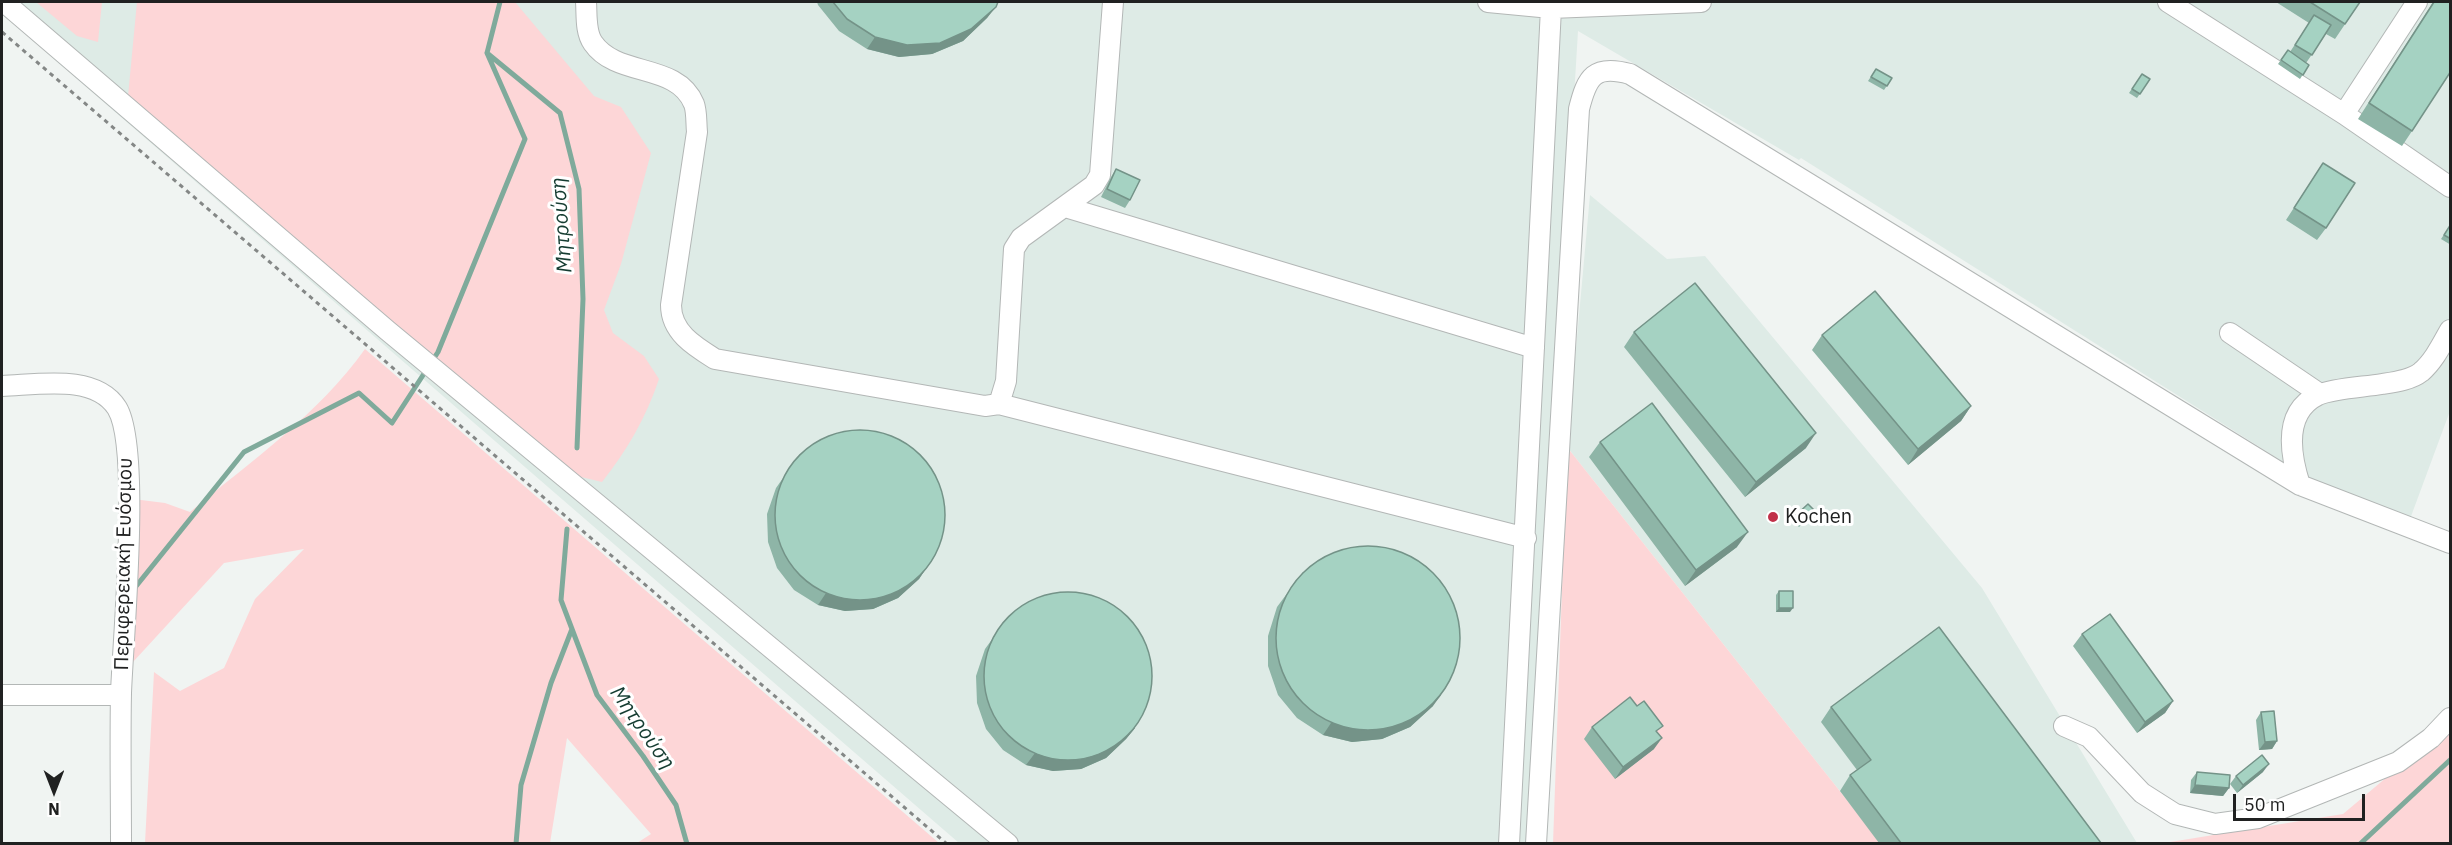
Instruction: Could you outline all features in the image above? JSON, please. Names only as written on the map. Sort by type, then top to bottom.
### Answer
[{"type":"street","points":[[3,2],[387,331],[1008,843]]},
{"type":"street","points":[[586,2],[592,42],[607,57],[632,68],[665,77],[683,87],[695,105],[697,132],[671,316],[676,327],[692,345],[715,359],[986,406],[999,404],[1526,538]]},
{"type":"street","points":[[999,404],[1006,381],[1014,249],[1021,238],[1094,185],[1100,175],[1113,2]]},
{"type":"street","points":[[1488,2],[1551,8],[1701,2]]},
{"type":"street","points":[[2168,2],[2344,114],[2451,187]]},
{"type":"street","points":[[2344,114],[2417,2]]},
{"type":"street","points":[[1509,843],[1551,8]]},
{"type":"street","points":[[1536,843],[1579,109],[1585,85],[1595,74],[1614,70],[1629,74],[2300,485],[2451,543]]},
{"type":"street","points":[[1065,207],[1534,348]]},
{"type":"street","points":[[2300,485],[2291,446],[2294,423],[2303,406],[2320,394],[2402,381],[2420,373],[2433,360],[2451,330]]},
{"type":"street","points":[[2230,333],[2320,394]]},
{"type":"street","name":"Περιφερειακή Ευόσμου","points":[[2,386],[74,385],[88,388],[100,393],[117,407],[122,422],[129,482],[121,695],[121,843]]},
{"type":"street","points":[[2,695],[121,695]]},
{"type":"street","points":[[2064,726],[2090,737],[2142,794],[2175,814],[2215,824],[2258,818],[2398,762],[2432,738],[2451,718]]},
{"type":"path","points":[[2,32],[947,843]]},
{"type":"shaded area","points":[[2,2],[2450,2],[2450,411],[2410,519],[2312,480],[1801,158],[1799,160],[1578,31],[1529,843],[959,843],[2,14]]},
{"type":"shaded area","points":[[36,2],[102,2],[98,42],[77,36]]},
{"type":"shaded area","points":[[137,2],[515,2],[594,96],[621,107],[651,153],[621,264],[604,310],[613,333],[644,356],[659,379],[635,433],[602,482],[552,470],[127,107]]},
{"type":"shaded area","name":"Kochen","points":[[1590,195],[1667,259],[1705,256],[1982,588],[2137,843],[1881,843],[1567,447]]},
{"type":"shaded area","points":[[365,349],[939,843],[637,843],[651,834],[567,738],[550,843],[145,843],[154,672],[180,691],[224,668],[255,599],[304,549],[224,563],[133,662],[133,499],[165,503],[190,512],[305,416],[347,373]]},
{"type":"shaded area","points":[[1567,447],[1881,843],[1553,844]]},
{"type":"shaded area","points":[[2450,724],[2450,843],[2158,844],[2343,814]]},
{"type":"building","points":[[833,2],[998,2],[996,7],[971,29],[940,43],[907,45],[875,37],[847,19]]},
{"type":"building","points":[[2310,2],[2360,2],[2345,24]]},
{"type":"building","points":[[2434,2],[2451,2],[2451,71],[2412,131],[2369,103]]},
{"type":"building","points":[[2314,15],[2331,25],[2312,55],[2295,45]]},
{"type":"building","points":[[2288,50],[2309,65],[2303,75],[2281,60]]},
{"type":"building","points":[[1876,69],[1892,78],[1887,86],[1871,77]]},
{"type":"building","points":[[2142,74],[2150,79],[2140,94],[2132,89]]},
{"type":"building","points":[[2323,163],[2355,183],[2326,228],[2294,208]]},
{"type":"building","points":[[1116,169],[1140,180],[1130,200],[1107,189]]},
{"type":"building","points":[[2451,224],[2451,239],[2444,235]]},
{"type":"building","points":[[1695,283],[1816,433],[1756,482],[1634,332]]},
{"type":"building","points":[[1875,291],[1971,406],[1918,449],[1822,335]]},
{"type":"building","points":[[1652,403],[1748,532],[1696,570],[1600,442]]},
{"type":"building","points":[[860,430],[892,437],[920,455],[938,483],[945,515],[938,547],[920,575],[892,593],[860,600],[828,593],[800,575],[782,547],[775,515],[782,483],[800,455],[828,437]]},
{"type":"building","points":[[1808,504],[1815,511],[1802,523],[1795,516]]},
{"type":"building","points":[[1368,546],[1403,553],[1433,573],[1453,603],[1460,638],[1453,673],[1433,703],[1403,723],[1368,730],[1333,723],[1303,703],[1283,673],[1276,638],[1283,603],[1303,573],[1333,553]]},
{"type":"building","points":[[1779,591],[1793,591],[1793,608],[1779,608]]},
{"type":"building","points":[[1068,592],[1100,599],[1127,617],[1145,644],[1152,676],[1145,708],[1127,735],[1100,753],[1068,760],[1036,753],[1009,735],[991,708],[984,676],[991,644],[1009,617],[1036,599]]},
{"type":"building","points":[[2110,614],[2173,701],[2145,722],[2082,634]]},
{"type":"building","points":[[1939,627],[2101,843],[1901,843],[1850,775],[1871,760],[1831,707]]},
{"type":"building","points":[[1630,697],[1637,706],[1644,701],[1663,726],[1656,731],[1662,738],[1623,767],[1592,727]]},
{"type":"building","points":[[2274,711],[2277,741],[2265,742],[2261,712]]},
{"type":"building","points":[[2262,755],[2269,764],[2243,785],[2236,776]]},
{"type":"building","points":[[2197,772],[2230,775],[2229,788],[2195,785]]},
{"type":"waterway","name":"Μητρούση","points":[[500,2],[487,53],[560,113],[579,189],[583,299],[577,448]]},
{"type":"waterway","points":[[133,590],[244,452],[359,393],[392,423],[438,352],[525,139],[487,53]]},
{"type":"waterway","name":"Μητρούση","points":[[567,529],[561,600],[597,695],[676,805],[687,844]]},
{"type":"waterway","name":"Μητρούση","points":[[516,844],[521,785],[551,683],[572,629]]},
{"type":"waterway","points":[[2360,844],[2450,760]]},
{"type":"place","name":"Kochen","points":[[1773,517]]}]
